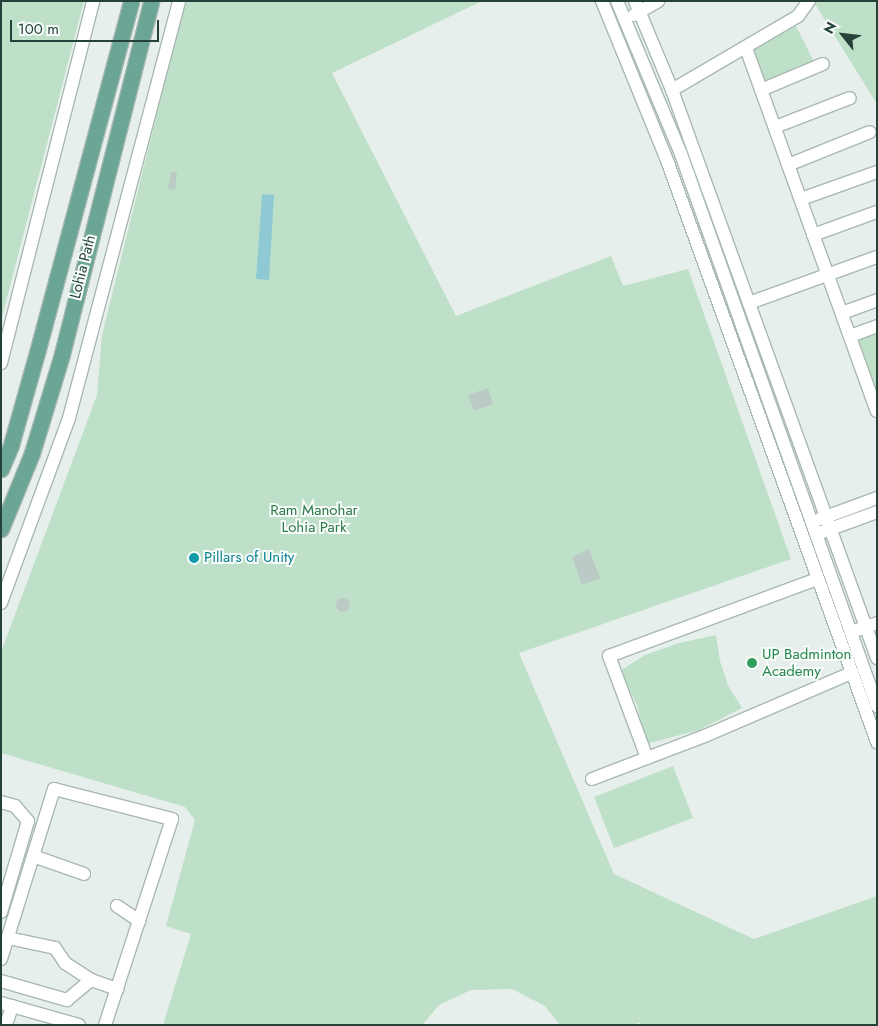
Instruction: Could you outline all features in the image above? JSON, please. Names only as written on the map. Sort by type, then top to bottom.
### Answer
[{"type":"main road","name":"Lohia Path","points":[[1,469],[11,445],[38,349],[131,1]]},
{"type":"main road","name":"Lohia Path","points":[[1,529],[32,453],[62,354],[151,1]]},
{"type":"street","points":[[1,363],[93,1]]},
{"type":"street","points":[[1,602],[69,418],[179,1]]},
{"type":"street","points":[[602,1],[668,163],[800,534],[877,742]]},
{"type":"street","points":[[617,1],[681,154],[877,706]]},
{"type":"street","points":[[613,26],[625,19],[637,6],[658,1]]},
{"type":"street","points":[[672,90],[798,16],[809,1]]},
{"type":"street","points":[[637,6],[672,90],[828,523],[871,625],[877,658]]},
{"type":"street","points":[[746,48],[876,407]]},
{"type":"street","points":[[761,90],[823,64]]},
{"type":"street","points":[[775,128],[850,98]]},
{"type":"street","points":[[788,164],[870,132]]},
{"type":"street","points":[[800,199],[877,172]]},
{"type":"street","points":[[813,235],[877,212]]},
{"type":"street","points":[[749,303],[877,257]]},
{"type":"street","points":[[842,313],[877,300]]},
{"type":"street","points":[[850,336],[877,326]]},
{"type":"street","points":[[800,534],[828,523],[877,498]]},
{"type":"street","points":[[828,523],[877,512]]},
{"type":"street","points":[[647,758],[610,656],[817,579]]},
{"type":"street","points":[[850,632],[871,625]]},
{"type":"street","points":[[592,779],[851,673]]},
{"type":"street","points":[[1,959],[54,789],[172,819],[105,1025]]},
{"type":"street","points":[[1,802],[15,806],[28,821],[1,912]]},
{"type":"street","points":[[33,856],[84,874]]},
{"type":"street","points":[[117,906],[139,921]]},
{"type":"street","points":[[8,938],[55,948],[65,963],[91,980],[117,989]]},
{"type":"street","points":[[1,981],[67,1000],[91,980]]},
{"type":"street","points":[[6,1025],[7,1004],[43,1020],[79,1025]]},
{"type":"green space","points":[[1,1],[84,1],[1,321]]},
{"type":"green space","name":"Ram Manohar Lohia Park","points":[[185,1],[482,1],[332,73],[456,316],[611,256],[623,286],[688,269],[791,559],[519,653],[614,874],[754,939],[877,896],[877,1025],[642,1025],[638,1022],[637,1025],[560,1025],[545,1006],[512,989],[471,990],[439,1005],[422,1025],[163,1025],[191,934],[166,926],[195,820],[185,807],[1,753],[1,652],[97,395],[102,335]]},
{"type":"green space","points":[[813,1],[877,1],[877,104]]},
{"type":"green space","points":[[796,26],[814,62],[764,84],[752,51]]},
{"type":"green space","points":[[877,332],[877,392],[856,340]]},
{"type":"green space","points":[[716,635],[720,661],[728,685],[742,708],[699,730],[646,744],[637,705],[620,671],[645,655],[679,643]]},
{"type":"green space","points":[[673,766],[693,818],[614,848],[594,797]]},
{"type":"water","points":[[262,194],[274,195],[269,280],[256,279]]},
{"type":"building","points":[[171,172],[177,172],[175,190],[168,189]]},
{"type":"building","points":[[488,388],[493,404],[474,411],[468,395]]},
{"type":"building","points":[[589,549],[600,578],[582,585],[572,557]]},
{"type":"building","points":[[343,598],[348,600],[350,605],[348,610],[343,612],[338,610],[336,605],[338,600]]},
{"type":"place","name":"Pillars of Unity","points":[[194,558]]},
{"type":"place","name":"UP Badminton Academy","points":[[752,663]]}]
